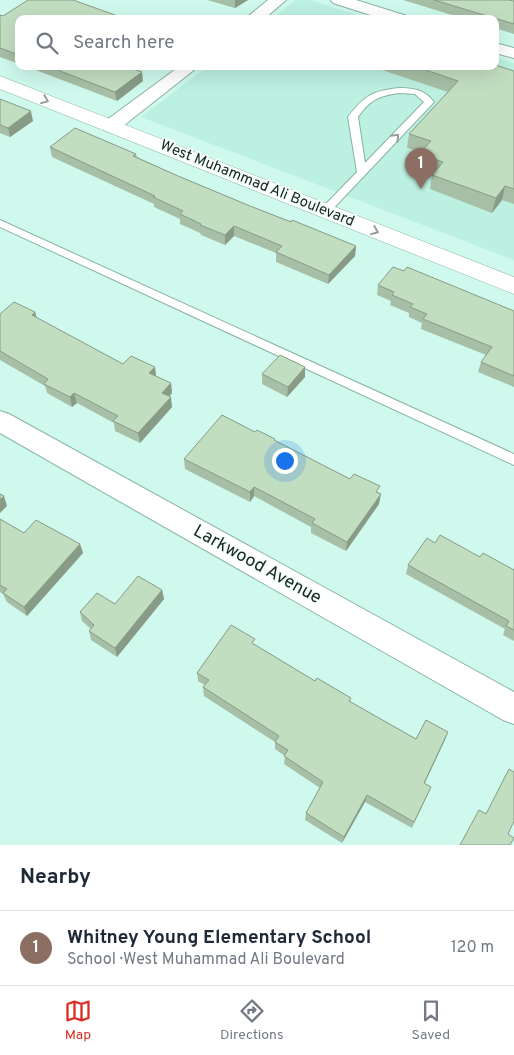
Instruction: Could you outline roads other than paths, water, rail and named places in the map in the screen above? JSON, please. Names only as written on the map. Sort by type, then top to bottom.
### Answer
[{"type":"street","points":[[258,15],[278,0]]},
{"type":"street","points":[[339,0],[388,15]]},
{"type":"street","points":[[499,49],[514,53]]},
{"type":"street","points":[[111,126],[187,70]]},
{"type":"street","name":"West Muhammad Ali Boulevard","points":[[0,82],[514,286]]},
{"type":"street","name":"Larkwood Avenue","points":[[0,421],[514,709]]},
{"type":"lane","points":[[325,211],[429,102],[426,96],[416,90],[386,92],[366,101],[353,117],[362,172]]},
{"type":"lane","points":[[0,223],[514,460]]},
{"type":"place","name":"Whitney Young Elementary School","points":[[421,189]]}]
